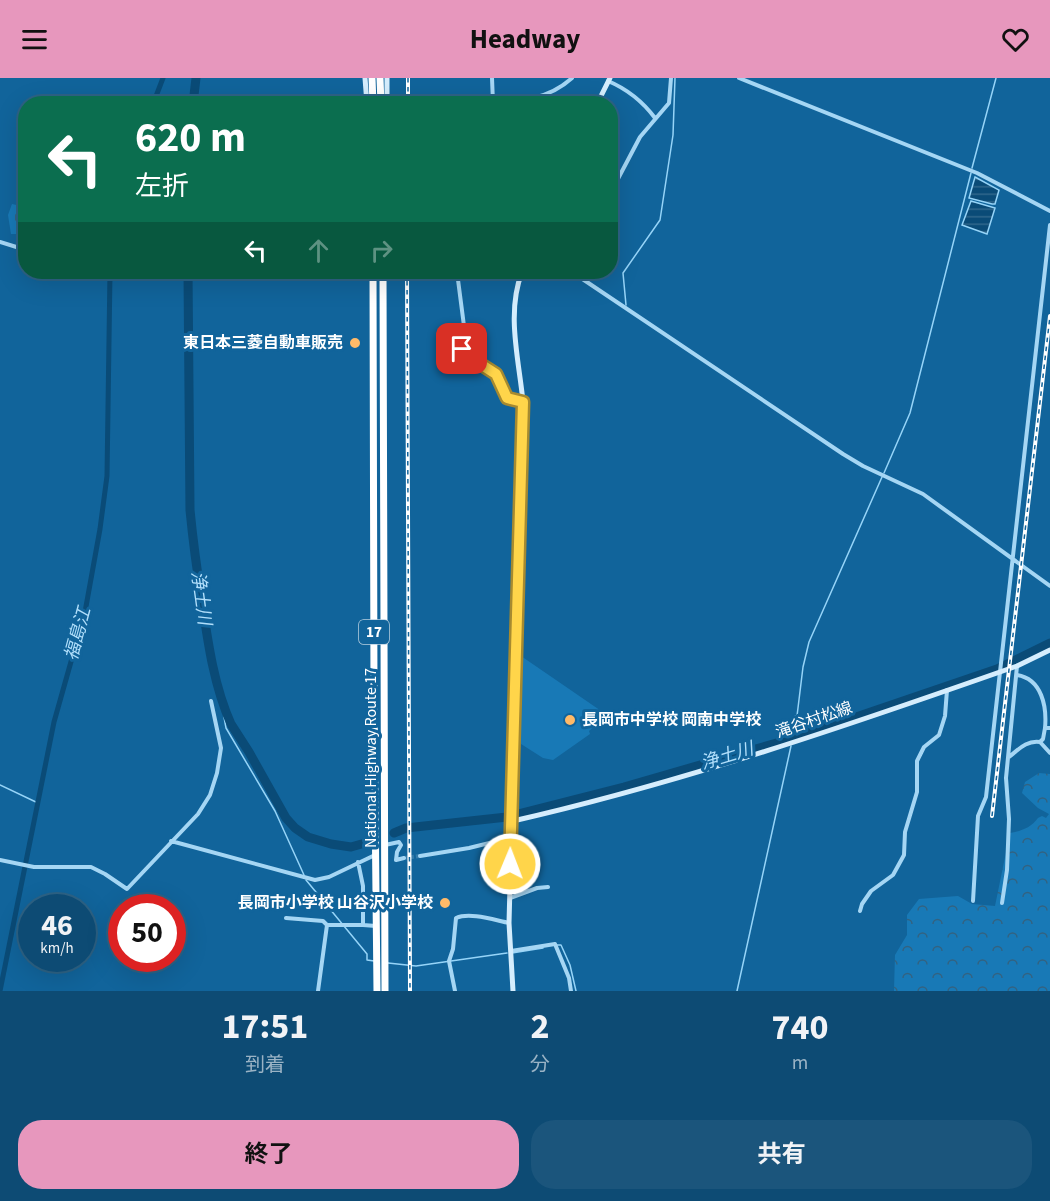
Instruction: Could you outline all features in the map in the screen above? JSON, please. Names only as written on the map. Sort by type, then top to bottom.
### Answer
[{"type":"highway","points":[[372,78],[373,96]]},
{"type":"highway","points":[[380,78],[381,96]]},
{"type":"highway","name":"National Highway Route 17","points":[[374,279],[377,991]]},
{"type":"highway","name":"National Highway Route 17","points":[[383,279],[385,991]]},
{"type":"main road","points":[[365,78],[366,96]]},
{"type":"main road","points":[[387,78],[387,96]]},
{"type":"main road","points":[[601,96],[609,79]]},
{"type":"main road","points":[[513,991],[508,922],[510,838],[513,821],[523,402],[515,319],[516,293],[520,279]]},
{"type":"main road","name":"滝谷村松線","points":[[513,821],[634,790],[788,744],[1017,666],[1050,650]]},
{"type":"street","points":[[492,78],[493,96]]},
{"type":"street","points":[[542,96],[563,86],[572,78]]},
{"type":"street","points":[[618,179],[640,136],[669,103],[671,78]]},
{"type":"street","points":[[739,78],[977,173],[1050,211]]},
{"type":"street","points":[[609,79],[645,105],[655,118]]},
{"type":"street","points":[[973,901],[978,816],[986,797],[1050,225]]},
{"type":"street","points":[[0,242],[18,248]]},
{"type":"street","points":[[459,279],[464,331],[462,349],[471,358],[496,374],[507,398],[523,402]]},
{"type":"street","points":[[585,279],[843,454],[870,470],[923,494],[1050,586]]},
{"type":"street","points":[[1002,903],[1007,870],[1008,757],[1017,666]]},
{"type":"street","points":[[1017,675],[1025,677],[1041,694],[1048,728],[1040,742]]},
{"type":"street","points":[[860,910],[871,891],[893,875],[904,855],[905,832],[917,792],[917,761],[924,747],[939,735],[945,716],[947,689]]},
{"type":"street","points":[[0,860],[30,866],[91,867],[127,889],[205,805],[214,787],[221,748],[211,701]]},
{"type":"street","points":[[1008,757],[1030,741],[1040,742],[1050,753]]},
{"type":"street","points":[[420,856],[510,838]]},
{"type":"street","points":[[171,841],[309,879],[329,877],[377,854]]},
{"type":"street","points":[[385,845],[399,842],[401,845],[396,860],[404,858]]},
{"type":"street","points":[[358,862],[363,886],[363,925]]},
{"type":"street","points":[[510,898],[537,888],[548,887]]},
{"type":"street","points":[[455,991],[449,961],[453,949],[456,918],[469,916],[508,922]]},
{"type":"street","points":[[286,918],[323,921],[327,925],[376,926]]},
{"type":"street","points":[[318,991],[327,925]]},
{"type":"street","points":[[510,951],[555,944],[572,991]]},
{"type":"green space","points":[[12,204],[18,205],[18,234],[11,234],[8,215]]},
{"type":"green space","points":[[521,656],[607,715],[589,731],[590,734],[553,760],[543,758],[521,744]]},
{"type":"green space","points":[[1039,773],[1050,774],[1050,991],[894,991],[895,955],[907,935],[907,915],[919,899],[958,896],[972,904],[995,906],[1010,833],[1026,828],[1038,818],[1042,816],[1046,818],[1049,814],[1038,808],[1022,793],[1025,782]]},
{"type":"shaded area","points":[[975,177],[999,190],[995,204],[969,198]]},
{"type":"shaded area","points":[[971,201],[995,208],[987,234],[962,225]]},
{"type":"waterway","name":"福島江","points":[[156,96],[163,78]]},
{"type":"waterway","name":"浄土川","points":[[194,96],[196,78]]},
{"type":"waterway","points":[[626,305],[623,273],[660,220],[673,135],[675,78]]},
{"type":"waterway","points":[[972,168],[996,78]]},
{"type":"waterway","points":[[884,473],[910,413],[971,173]]},
{"type":"waterway","name":"福島江","points":[[0,991],[54,722],[85,612],[100,529],[107,476],[110,279]]},
{"type":"waterway","name":"浄土川","points":[[188,279],[190,510],[212,664],[220,695],[231,724],[286,818],[295,828],[308,837],[331,844],[351,847],[365,843]]},
{"type":"waterway","points":[[792,741],[793,717],[797,716],[803,667],[809,642],[882,477]]},
{"type":"waterway","name":"浄土川","points":[[394,833],[406,828],[507,817],[624,787],[780,742],[997,669],[1050,643]]},
{"type":"waterway","points":[[226,712],[224,717],[226,728],[275,811],[304,875]]},
{"type":"waterway","points":[[737,991],[791,746]]},
{"type":"waterway","points":[[0,785],[38,803]]},
{"type":"waterway","points":[[306,880],[367,954],[367,960],[374,961]]},
{"type":"waterway","points":[[557,945],[561,945],[570,965],[576,991]]},
{"type":"waterway","points":[[512,953],[543,948]]},
{"type":"waterway","points":[[388,963],[416,966],[507,953]]},
{"type":"tunnel","points":[[404,858],[420,856]]},
{"type":"railway","points":[[408,78],[408,96]]},
{"type":"railway","points":[[407,279],[410,991]]},
{"type":"railway","points":[[992,816],[1050,316]]},
{"type":"place","name":"東日本三菱自動車販売","points":[[355,343]]},
{"type":"place","name":"長岡市中学校 岡南中学校","points":[[570,720]]},
{"type":"place","name":"長岡市小学校 山谷沢小学校","points":[[445,903]]},
{"type":"route","points":[[462,349],[471,358],[496,374],[507,398],[523,402],[510,864]]}]
